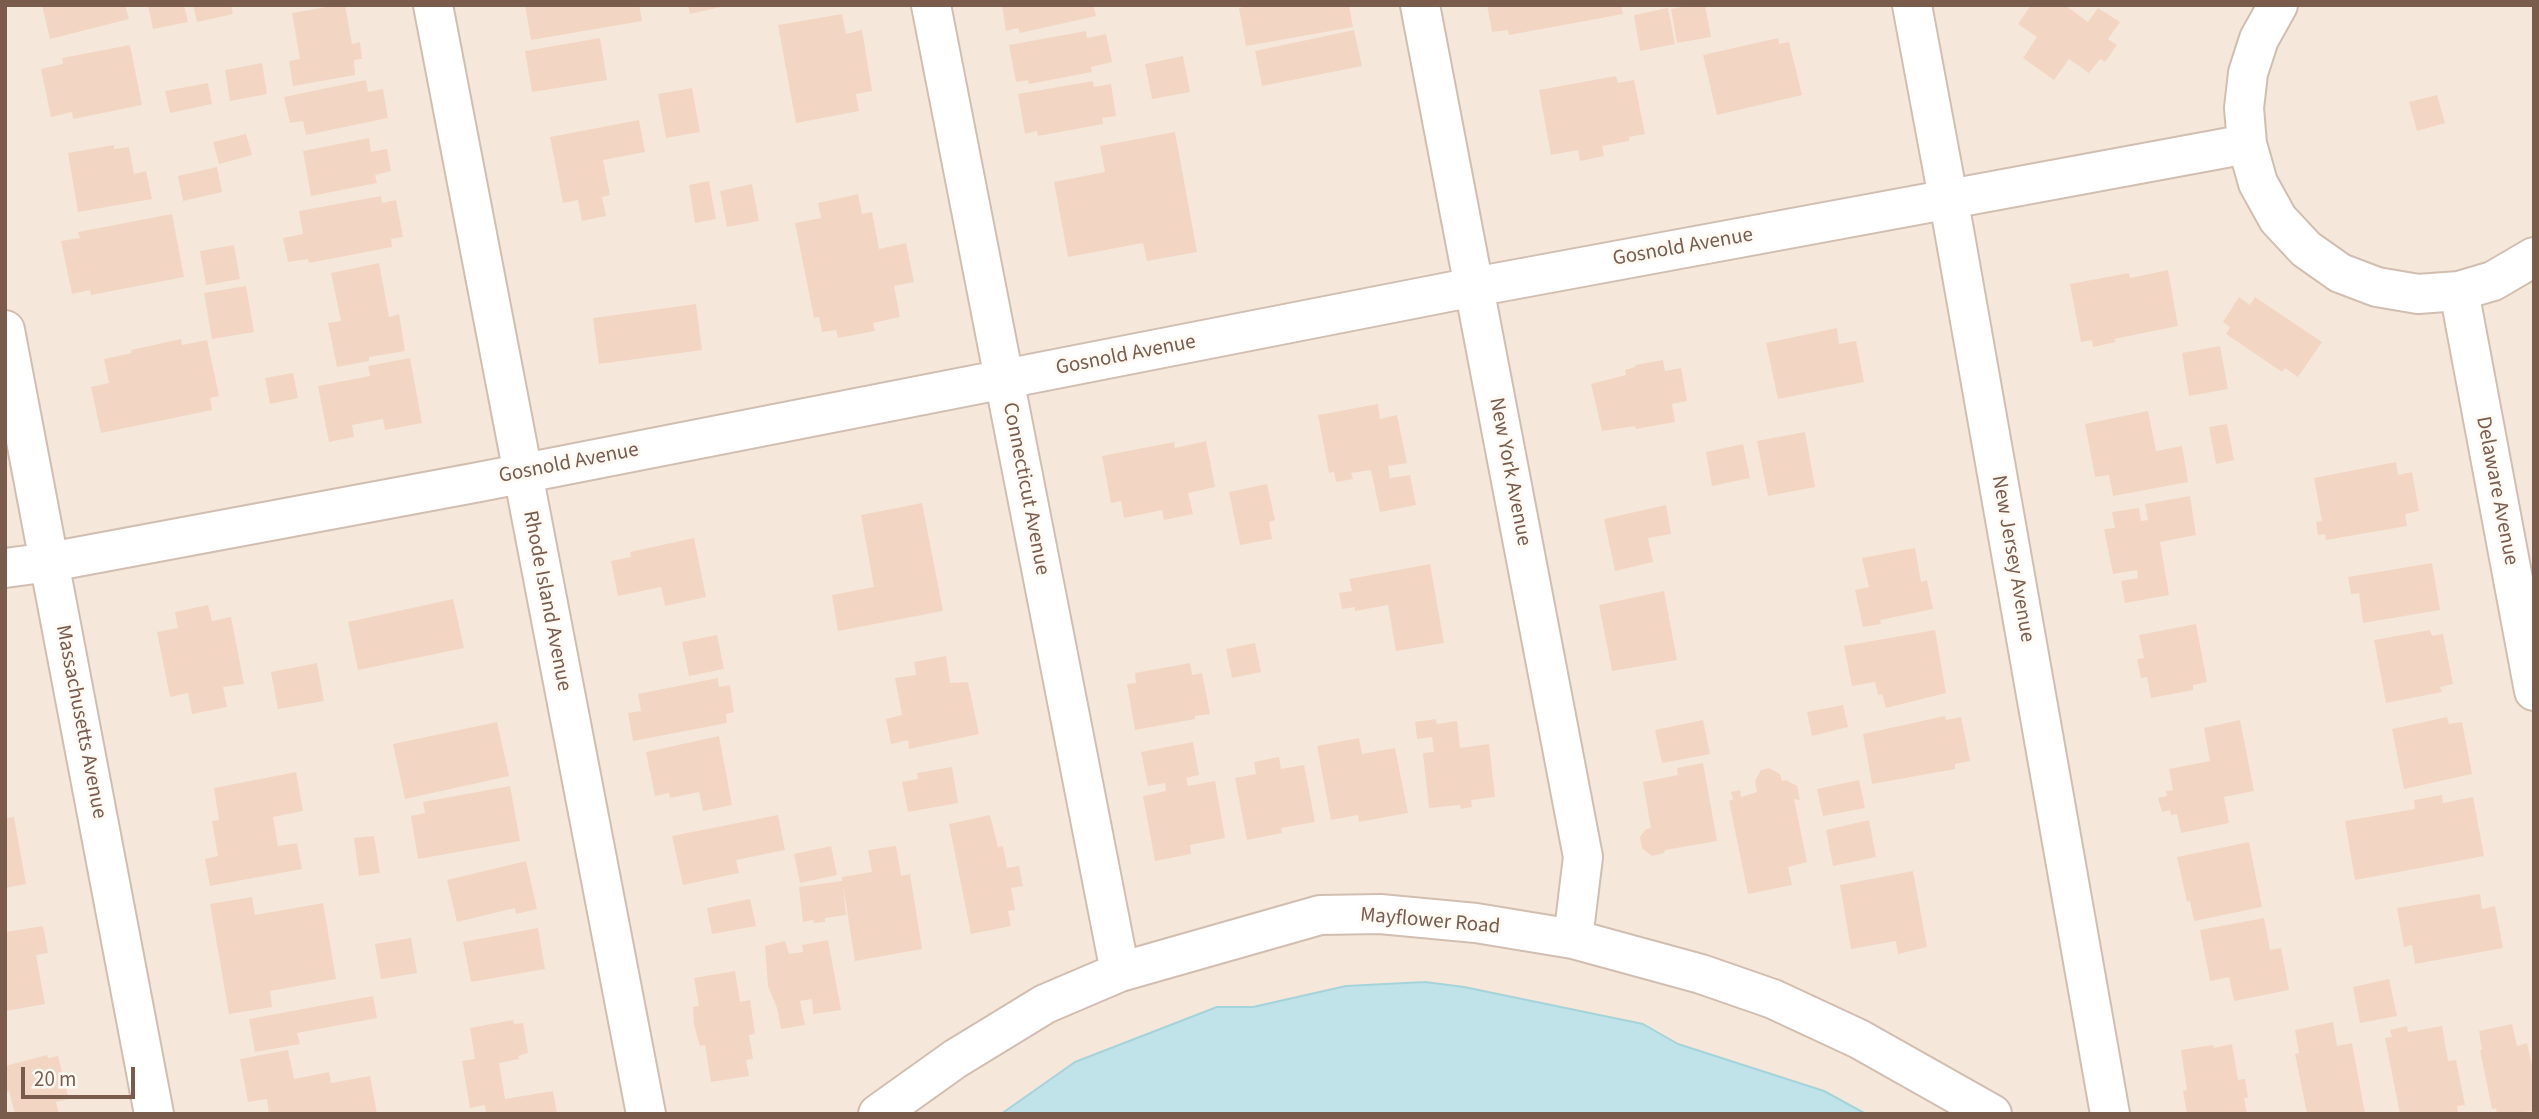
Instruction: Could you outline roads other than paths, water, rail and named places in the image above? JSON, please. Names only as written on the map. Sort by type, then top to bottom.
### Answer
[{"type":"street","name":"Rhode Island Avenue","points":[[433,5],[646,1114]]},
{"type":"street","name":"Connecticut Avenue","points":[[931,5],[1120,972]]},
{"type":"street","name":"New York Avenue","points":[[1420,5],[1583,857],[1573,939]]},
{"type":"street","name":"New Jersey Avenue","points":[[1912,5],[1949,200],[2110,1114]]},
{"type":"street","points":[[2278,5],[2259,39],[2248,73],[2244,108],[2247,144],[2258,183],[2278,219],[2306,249],[2340,273],[2377,287],[2418,294],[2459,291],[2493,281],[2534,257]]},
{"type":"street","name":"Gosnold Avenue","points":[[5,568],[50,562],[521,474],[1474,286],[2247,144]]},
{"type":"street","name":"Delaware Avenue","points":[[2459,291],[2534,691]]},
{"type":"street","name":"Massachusetts Avenue","points":[[5,330],[154,1114]]},
{"type":"street","name":"Mayflower Road","points":[[878,1114],[955,1059],[1034,1011],[1120,972],[1320,915],[1380,914],[1476,923],[1573,939],[1702,974],[1773,999],[1860,1039],[1992,1114]]},
{"type":"water","points":[[1425,982],[1464,987],[1643,1024],[1678,1044],[1824,1091],[1866,1114],[1001,1114],[1075,1062],[1217,1007],[1253,1007],[1346,986]]}]
